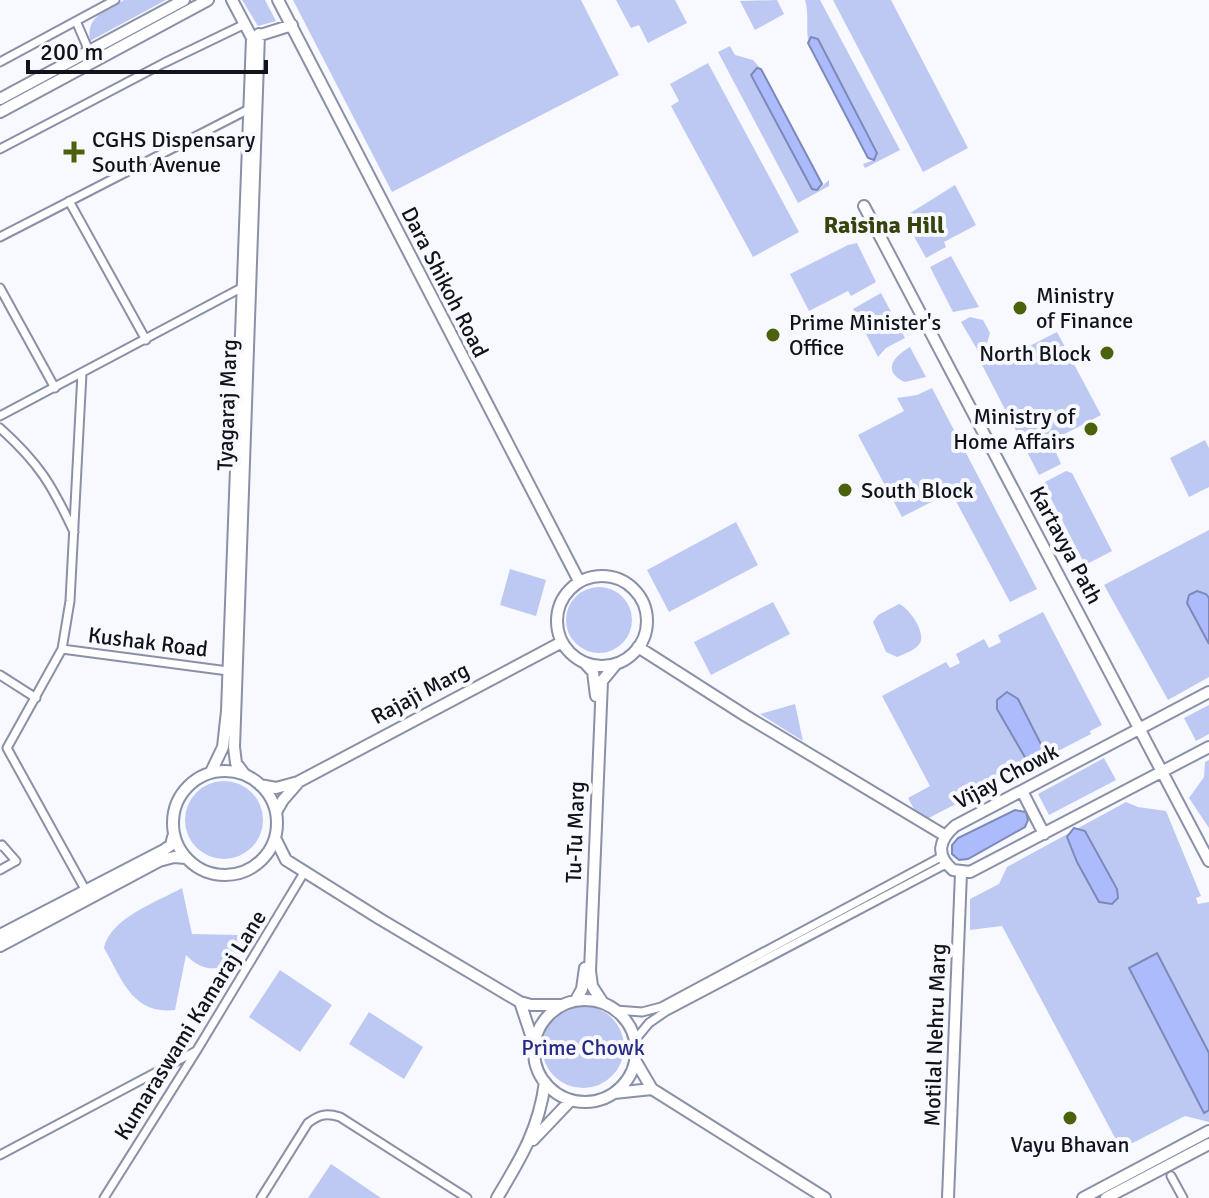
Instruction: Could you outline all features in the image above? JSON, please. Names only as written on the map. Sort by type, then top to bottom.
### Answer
[{"type":"main road","points":[[0,99],[184,0]]},
{"type":"main road","points":[[0,112],[208,0]]},
{"type":"main road","name":"Tyagaraj Marg","points":[[211,772],[228,747],[255,36],[232,0]]},
{"type":"main road","name":"Dara Shikoh Road","points":[[278,0],[579,581]]},
{"type":"main road","points":[[255,36],[292,25]]},
{"type":"main road","name":"Tyagaraj Marg","points":[[245,775],[228,747],[228,671],[249,109],[255,36]]},
{"type":"main road","name":"Kartavya Path","points":[[864,206],[1209,861]]},
{"type":"main road","points":[[603,576],[625,583],[635,591],[645,612],[647,627],[638,647],[616,664],[584,662],[571,654],[562,642],[557,623],[560,603],[579,581],[603,576]]},
{"type":"main road","name":"Rajaji Marg","points":[[260,785],[276,788],[298,782],[562,642]]},
{"type":"main road","points":[[638,647],[944,835]]},
{"type":"main road","name":"Tu-Tu Marg","points":[[576,1000],[585,977],[596,692],[593,672],[584,662]]},
{"type":"main road","name":"Tu-Tu Marg","points":[[603,1003],[592,986],[590,971],[594,852],[602,681],[616,664]]},
{"type":"main road","name":"Vijay Chowk","points":[[944,861],[940,849],[944,835],[966,820],[1209,692]]},
{"type":"main road","points":[[944,861],[961,873],[978,869],[1209,747]]},
{"type":"main road","points":[[0,946],[171,845],[174,836],[173,814],[181,794],[196,779],[211,772],[227,771],[245,775],[260,785],[271,800],[276,813],[275,838],[258,864]]},
{"type":"main road","name":"Rajaji Marg","points":[[276,813],[298,782]]},
{"type":"main road","points":[[1022,791],[1044,834]]},
{"type":"main road","points":[[174,836],[186,858],[204,872],[223,876],[242,873],[269,859],[286,860],[520,1002],[561,1005],[576,1000],[603,1003],[616,1010],[628,1024],[635,1040],[635,1060],[631,1073],[614,1093]]},
{"type":"main road","points":[[275,838],[286,860]]},
{"type":"main road","points":[[0,935],[166,858],[186,858]]},
{"type":"main road","name":"Motilal Nehru Marg","points":[[948,1198],[961,873]]},
{"type":"main road","points":[[520,1002],[534,1043]]},
{"type":"main road","points":[[561,1005],[540,1025],[534,1043],[534,1057],[545,1082],[571,1100],[593,1101],[614,1093],[652,1089]]},
{"type":"main road","points":[[635,1060],[652,1089],[825,1198]]},
{"type":"main road","points":[[497,1198],[529,1144],[542,1109],[545,1082]]},
{"type":"main road","points":[[529,1144],[571,1100]]},
{"type":"main road","points":[[1083,1198],[1209,1131]]},
{"type":"main road","points":[[1106,1198],[1209,1144]]},
{"type":"street","points":[[0,62],[115,0]]},
{"type":"street","points":[[76,21],[89,51]]},
{"type":"street","points":[[0,149],[245,24]]},
{"type":"street","points":[[0,237],[249,109]]},
{"type":"street","points":[[69,201],[146,340]]},
{"type":"street","points":[[0,416],[243,287]]},
{"type":"street","points":[[0,288],[55,388]]},
{"type":"street","points":[[82,373],[75,534],[70,601],[62,649],[7,748],[88,894]]},
{"type":"street","points":[[0,428],[27,453],[52,486],[75,534]]},
{"type":"street","name":"Kushak Road","points":[[62,649],[228,671]]},
{"type":"street","points":[[0,675],[36,698]]},
{"type":"street","points":[[0,846],[16,861],[0,870]]},
{"type":"street","points":[[616,1010],[642,1012],[661,1007],[944,861]]},
{"type":"street","points":[[635,1040],[649,1023],[665,1012],[944,861]]},
{"type":"street","name":"Kumaraswami Kamaraj Lane","points":[[104,1198],[305,871]]},
{"type":"street","points":[[0,1155],[197,1050]]},
{"type":"street","points":[[261,1198],[308,1123],[317,1116],[328,1114],[340,1117],[467,1198]]},
{"type":"street","points":[[1171,1176],[1183,1198]]},
{"type":"green space","points":[[124,0],[166,0],[90,41],[91,26],[98,15]]},
{"type":"green space","points":[[242,0],[265,0],[276,21],[258,26]]},
{"type":"green space","points":[[293,0],[581,0],[619,75],[392,192]]},
{"type":"green space","points":[[616,0],[675,0],[687,23],[648,43],[639,25],[631,28]]},
{"type":"green space","points":[[777,0],[784,14],[755,30],[740,1]]},
{"type":"green space","points":[[805,0],[820,0],[900,150],[865,168],[863,164],[874,160],[814,37],[808,40]]},
{"type":"green space","points":[[833,0],[891,0],[968,148],[923,172]]},
{"type":"green space","points":[[730,46],[735,55],[753,60],[761,69],[757,68],[751,76],[812,189],[820,188],[829,180],[829,186],[798,203],[718,52]]},
{"type":"green space","points":[[708,63],[799,232],[753,257],[671,106],[679,101],[670,84]]},
{"type":"green space","points":[[955,185],[976,225],[944,242],[946,247],[926,258],[905,220],[907,215]]},
{"type":"green space","points":[[857,243],[876,282],[851,296],[848,291],[809,311],[790,274]]},
{"type":"green space","points":[[951,256],[979,307],[953,312],[930,267]]},
{"type":"green space","points":[[881,293],[905,338],[886,348],[878,357],[853,309]]},
{"type":"green space","points":[[970,317],[983,320],[990,333],[986,347],[978,351],[961,322]]},
{"type":"green space","points":[[1057,332],[1101,415],[1051,441],[1061,464],[1039,475],[980,361],[997,347],[1004,359]]},
{"type":"green space","points":[[910,347],[926,377],[905,382],[893,373],[892,364]]},
{"type":"green space","points":[[932,388],[1037,589],[1010,602],[951,492],[902,517],[858,435],[904,411],[897,398],[917,395]]},
{"type":"green space","points":[[1205,440],[1209,448],[1209,487],[1189,497],[1170,458]]},
{"type":"green space","points":[[1066,471],[1072,473],[1112,551],[1085,565],[1043,483]]},
{"type":"green space","points":[[736,522],[758,565],[669,612],[647,570]]},
{"type":"green space","points":[[1209,530],[1209,677],[1168,700],[1104,585]]},
{"type":"green space","points":[[510,569],[546,580],[536,616],[500,605]]},
{"type":"green space","points":[[605,587],[623,596],[630,607],[630,633],[623,644],[612,651],[593,653],[580,648],[571,639],[566,614],[571,601],[580,592]]},
{"type":"green space","points":[[773,602],[790,634],[711,675],[694,642]]},
{"type":"green space","points":[[899,604],[916,621],[921,638],[916,648],[897,657],[886,652],[873,622],[878,615]]},
{"type":"green space","points":[[1043,612],[1102,725],[1090,731],[1091,734],[921,822],[908,798],[930,786],[882,696],[946,662],[950,668],[960,663],[956,654],[984,639],[989,648],[1001,642],[998,635]]},
{"type":"green space","points":[[795,704],[803,741],[760,714]]},
{"type":"green space","points":[[1209,705],[1209,734],[1196,741],[1184,718]]},
{"type":"green space","points":[[1104,758],[1116,780],[1049,815],[1038,794]]},
{"type":"green space","points":[[1209,760],[1209,828],[1189,798],[1204,777],[1205,762]]},
{"type":"green space","points":[[224,781],[239,784],[252,792],[260,805],[263,820],[260,835],[252,848],[239,856],[224,859],[209,856],[196,848],[188,835],[185,820],[188,805],[196,792],[209,784]]},
{"type":"green space","points":[[1126,802],[1166,811],[1201,896],[1196,898],[1198,904],[1209,902],[1209,1122],[1185,1116],[1121,1149],[1002,926],[970,930],[970,899],[999,884],[1007,867]]},
{"type":"green space","points":[[182,888],[192,934],[238,935],[240,946],[230,962],[216,968],[201,966],[186,955],[175,1010],[160,1010],[138,1001],[123,983],[104,948],[108,937],[125,920]]},
{"type":"green space","points":[[280,970],[332,1005],[300,1052],[249,1017]]},
{"type":"green space","name":"Prime Chowk","points":[[583,1006],[599,1009],[612,1018],[621,1031],[624,1047],[621,1063],[612,1076],[599,1085],[583,1088],[567,1085],[554,1076],[545,1063],[542,1047],[545,1031],[554,1018],[567,1009]]},
{"type":"green space","points":[[369,1012],[423,1047],[404,1079],[349,1044]]},
{"type":"green space","points":[[331,1164],[381,1198],[308,1198]]},
{"type":"shaded area","points":[[811,37],[818,39],[877,153],[874,160],[868,158],[808,43]]},
{"type":"shaded area","points":[[757,68],[761,69],[822,184],[817,190],[812,189],[751,75]]},
{"type":"shaded area","points":[[1197,591],[1209,598],[1209,644],[1187,603],[1189,595]]},
{"type":"shaded area","points":[[1007,692],[1018,699],[1047,756],[1047,763],[1041,769],[1030,766],[997,709],[997,700]]},
{"type":"shaded area","points":[[1015,810],[1026,812],[1028,820],[1025,827],[968,859],[959,860],[952,854],[952,845],[958,838]]},
{"type":"shaded area","points":[[1074,828],[1085,831],[1117,889],[1118,898],[1112,904],[1099,902],[1077,862],[1067,837]]},
{"type":"shaded area","points":[[1157,953],[1209,1053],[1209,1110],[1204,1113],[1129,968]]},
{"type":"place","name":"CGHS Dispensary South Avenue","points":[[74,152]]},
{"type":"place","name":"Ministry of Finance","points":[[1020,308]]},
{"type":"place","name":"Prime Minister's Office","points":[[773,335]]},
{"type":"place","name":"North Block","points":[[1107,353]]},
{"type":"place","name":"Ministry of Home Affairs","points":[[1091,429]]},
{"type":"place","name":"South Block","points":[[845,490]]},
{"type":"place","name":"Vayu Bhavan","points":[[1070,1118]]},
{"type":"district","name":"Raisina Hill","points":[[884,225]]}]
